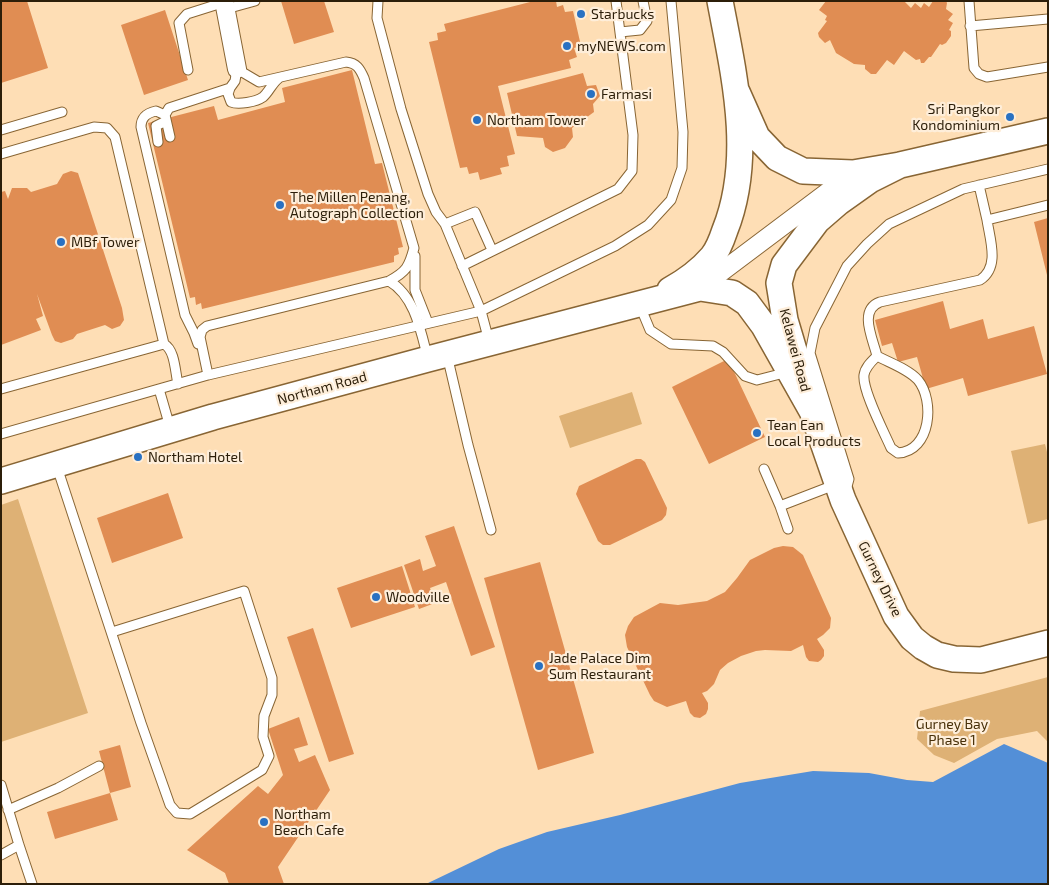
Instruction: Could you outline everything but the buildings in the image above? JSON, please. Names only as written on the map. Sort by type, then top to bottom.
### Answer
[{"type":"main road","points":[[642,303],[679,285],[700,270],[713,255],[732,213],[738,186],[737,92],[720,1]]},
{"type":"main road","name":"Kelawei Road","points":[[737,92],[757,137],[777,158],[803,171],[853,173],[900,165],[1048,131]]},
{"type":"main road","name":"Kelawei Road","points":[[812,411],[785,320],[779,283],[784,265],[817,221],[832,208],[870,180],[900,165]]},
{"type":"main road","points":[[642,303],[700,288],[732,293],[747,304],[764,326],[788,372],[812,411]]},
{"type":"main road","name":"Northam Road","points":[[1,481],[171,429],[642,303]]},
{"type":"main road","name":"Gurney Drive","points":[[812,411],[840,492],[896,616],[912,638],[937,655],[954,659],[982,660],[1048,643]]},
{"type":"street","points":[[225,4],[237,69]]},
{"type":"street","points":[[700,288],[853,173]]},
{"type":"lane","points":[[188,70],[179,23],[187,14],[225,4],[255,1]]},
{"type":"lane","points":[[378,1],[376,18],[401,109],[428,194],[436,212],[445,224],[481,311],[490,343]]},
{"type":"lane","points":[[462,266],[618,189],[632,171],[633,135],[616,1]]},
{"type":"lane","points":[[620,32],[640,30],[647,21],[643,1]]},
{"type":"lane","points":[[2,430],[207,375],[481,311],[615,246],[648,225],[671,200],[682,168],[683,132],[671,1]]},
{"type":"lane","points":[[969,1],[974,68],[979,74],[987,77],[1048,67]]},
{"type":"lane","points":[[970,26],[1048,19]]},
{"type":"lane","points":[[259,82],[346,62],[354,63],[360,69],[414,248],[416,262],[415,290],[423,324]]},
{"type":"lane","points":[[230,102],[228,94],[235,81],[237,69],[259,82],[264,92],[261,98]]},
{"type":"lane","points":[[217,92],[235,104],[261,98],[280,78]]},
{"type":"lane","points":[[355,80],[364,78]]},
{"type":"lane","points":[[170,138],[165,118],[166,111],[173,105],[230,88]]},
{"type":"lane","points":[[165,118],[156,111],[150,112],[144,116],[141,127],[186,317],[196,338],[207,375]]},
{"type":"lane","points":[[1,130],[62,112]]},
{"type":"lane","points":[[158,142],[156,126],[165,118]]},
{"type":"lane","points":[[1,154],[94,127],[107,128],[115,137],[164,344],[172,352],[178,384]]},
{"type":"lane","points":[[780,506],[840,492],[849,479],[810,353],[815,328],[847,266],[889,224],[963,189],[1048,169]]},
{"type":"lane","points":[[877,356],[867,367],[864,375],[865,388],[891,448],[898,453],[906,453],[915,447],[923,436],[929,417],[925,395],[918,380],[906,371],[877,356],[867,316],[873,304],[980,280],[987,275],[991,268],[992,259],[987,220],[979,185]]},
{"type":"lane","points":[[987,220],[1048,205]]},
{"type":"lane","points":[[445,224],[475,212],[492,250]]},
{"type":"lane","points":[[186,317],[198,325],[207,326],[389,281],[402,274],[410,264],[414,248]]},
{"type":"lane","points":[[389,281],[398,286],[408,299],[423,324],[438,357],[468,445],[491,530]]},
{"type":"lane","points":[[642,303],[650,330],[671,344],[713,346],[723,352],[746,376],[757,380],[788,372]]},
{"type":"lane","points":[[207,326],[202,330],[200,337],[207,375]]},
{"type":"lane","points":[[1,389],[164,344]]},
{"type":"lane","points":[[160,389],[171,429]]},
{"type":"lane","points":[[56,464],[112,632],[170,805],[178,813],[190,814],[262,770],[269,756],[263,737],[264,716],[272,695],[272,678],[244,591],[112,632]]},
{"type":"lane","points":[[764,469],[788,529]]},
{"type":"lane","points":[[8,810],[58,788],[99,766]]},
{"type":"lane","points":[[1,785],[18,845],[32,884]]},
{"type":"lane","points":[[1,855],[18,845]]},
{"type":"green space","points":[[632,392],[642,424],[570,448],[559,416]]},
{"type":"green space","points":[[1045,444],[1048,456],[1048,519],[1028,524],[1011,451]]},
{"type":"green space","points":[[18,499],[88,713],[1,742],[1,505]]},
{"type":"green space","name":"Gurney Bay Phase 1","points":[[1048,677],[1048,742],[1037,731],[997,739],[954,763],[934,755],[917,739],[920,711]]},
{"type":"water","points":[[1004,744],[1048,763],[1048,884],[426,884],[499,849],[547,832],[740,783],[813,771],[869,773],[907,780],[933,782]]},
{"type":"place","name":"Starbucks","points":[[581,14]]},
{"type":"place","name":"myNEWS.com","points":[[567,46]]},
{"type":"place","name":"Farmasi","points":[[591,94]]},
{"type":"place","name":"Sri Pangkor Kondominium","points":[[1010,117]]},
{"type":"place","name":"Northam Tower","points":[[477,120]]},
{"type":"place","name":"The Millen Penang, Autograph Collection","points":[[280,205]]},
{"type":"place","name":"MBf Tower","points":[[61,242]]},
{"type":"place","name":"Tean Ean Local Products","points":[[757,433]]},
{"type":"place","name":"Northam Hotel","points":[[138,457]]},
{"type":"place","name":"Woodville","points":[[376,597]]},
{"type":"place","name":"Jade Palace Dim Sum Restaurant","points":[[539,666]]},
{"type":"place","name":"Northam Beach Cafe","points":[[264,822]]}]
